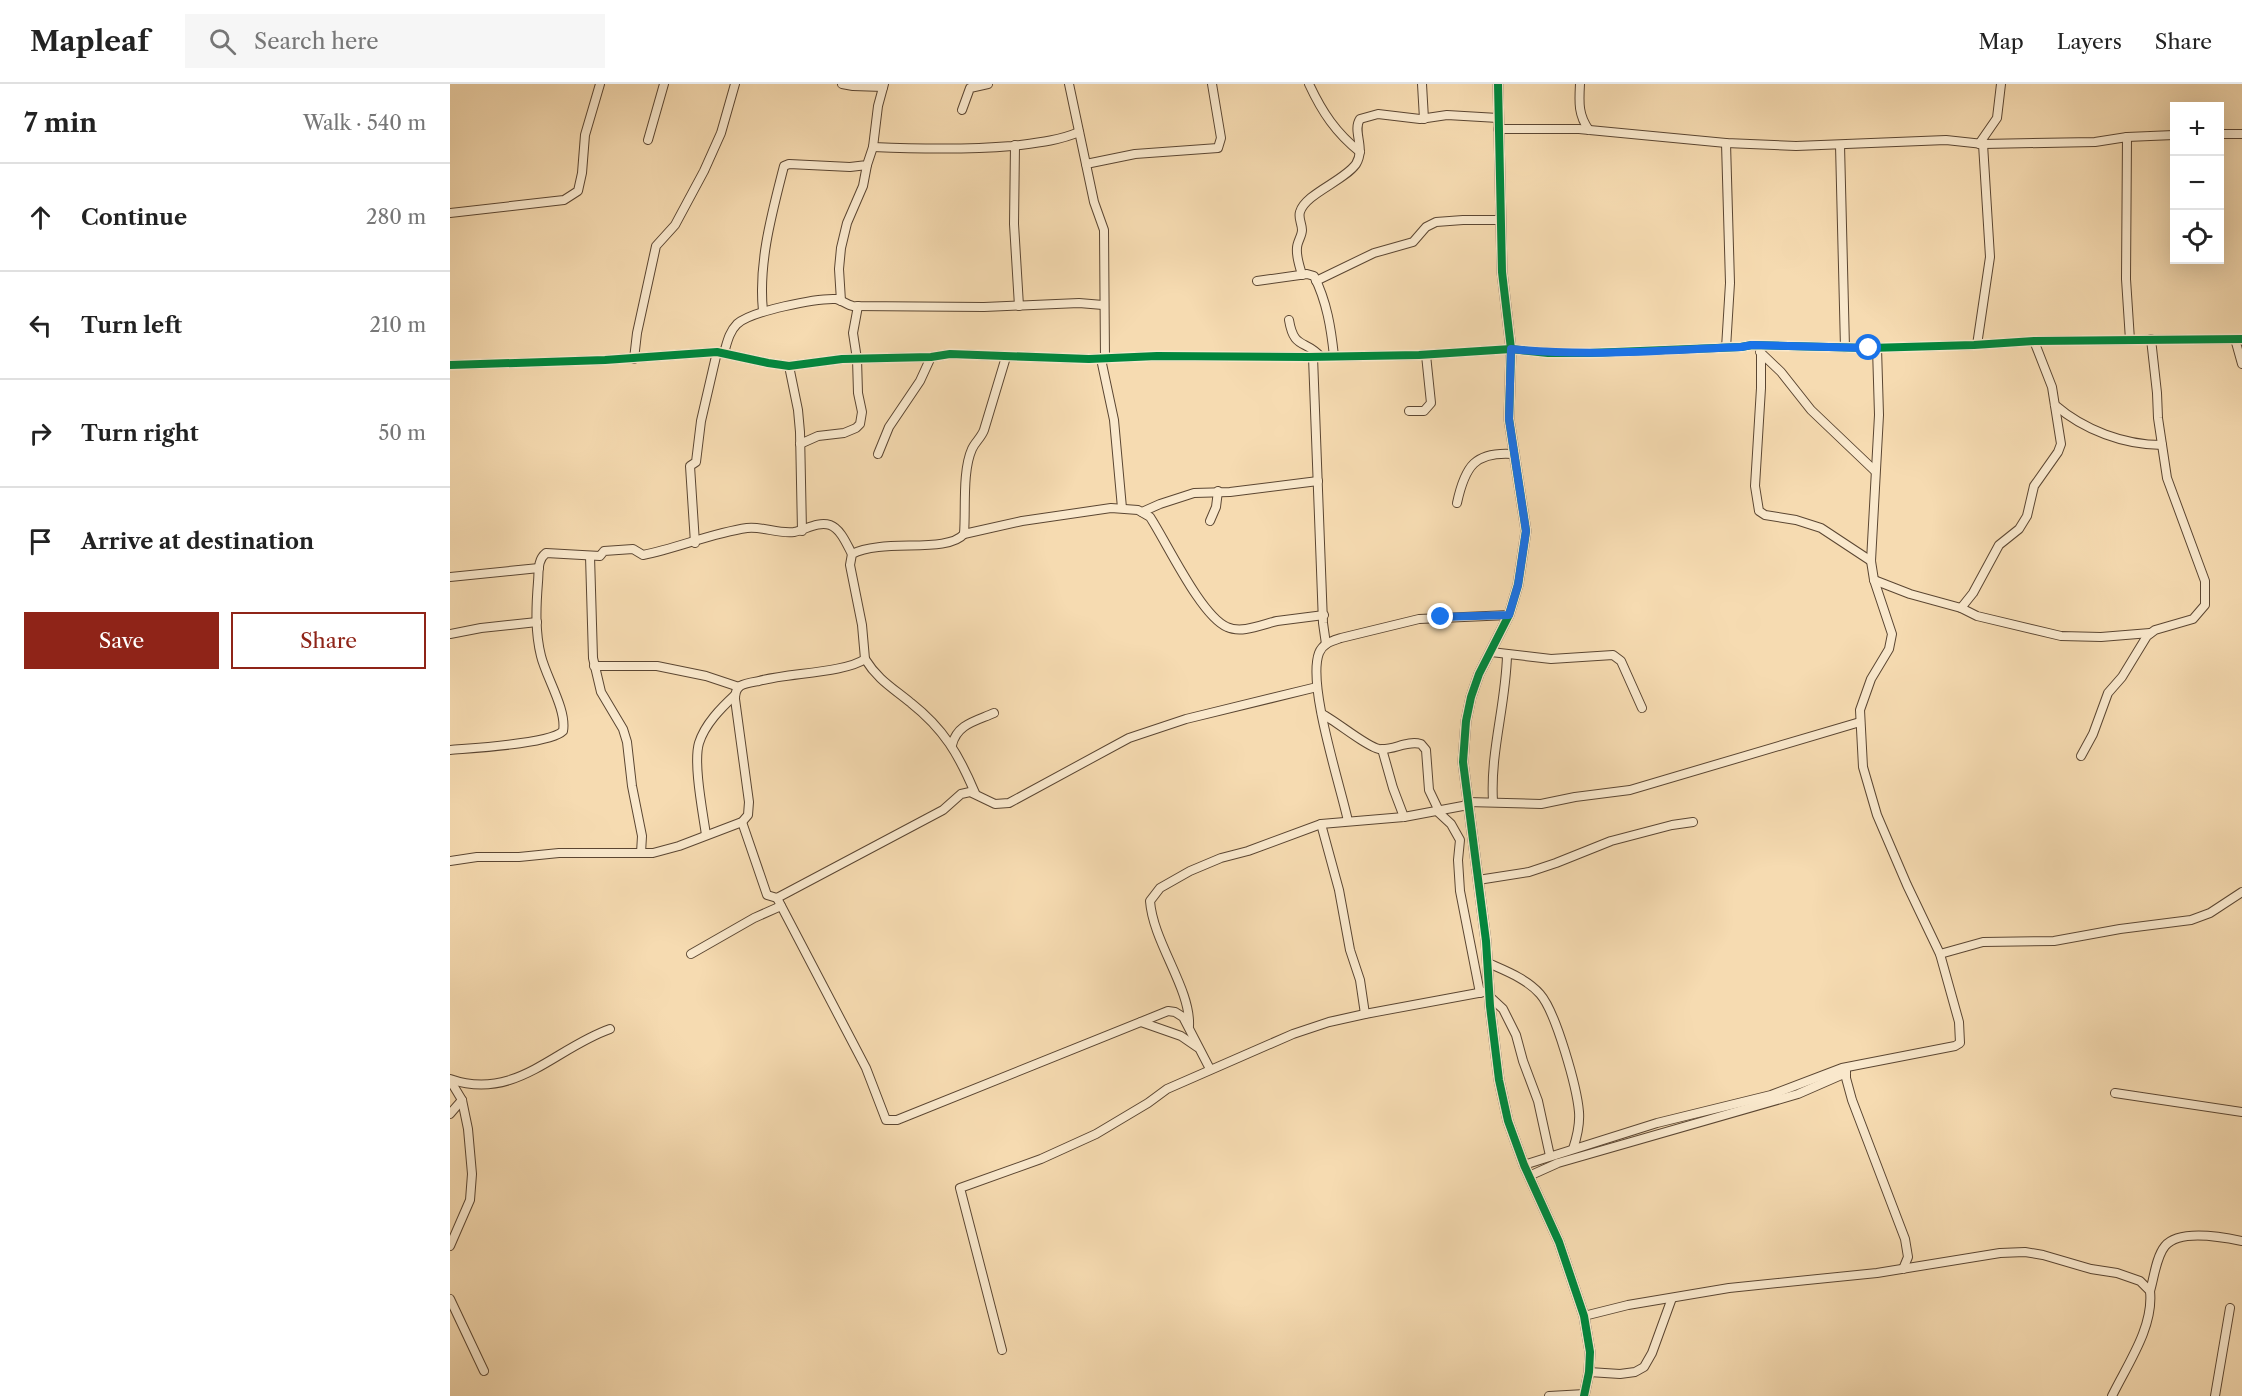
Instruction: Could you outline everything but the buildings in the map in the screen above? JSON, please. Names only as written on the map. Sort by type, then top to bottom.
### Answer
[{"type":"street","points":[[450,213],[564,200],[574,195],[578,191],[585,135],[600,84]]},
{"type":"street","points":[[648,140],[664,84]]},
{"type":"street","points":[[634,358],[639,321],[656,246],[675,225],[707,164],[721,133],[735,84]]},
{"type":"street","points":[[841,301],[839,269],[841,248],[847,223],[863,186],[873,147],[878,106],[884,85],[842,84]]},
{"type":"street","points":[[962,110],[970,88],[987,84]]},
{"type":"street","points":[[1069,84],[1094,202],[1104,230],[1103,359],[1114,420],[1122,508]]},
{"type":"street","points":[[1086,164],[1136,154],[1218,148],[1221,138],[1212,84]]},
{"type":"street","points":[[1309,84],[1330,123],[1342,138],[1360,152]]},
{"type":"street","points":[[1422,84],[1424,119]]},
{"type":"street","points":[[1486,993],[1488,963],[1463,762],[1466,721],[1479,674],[1509,615],[1518,585],[1526,531],[1509,419],[1511,349],[1503,284],[1498,84]]},
{"type":"street","points":[[1580,84],[1580,114],[1589,130]]},
{"type":"street","points":[[1977,345],[1990,257],[1981,144],[1997,118],[2001,84]]},
{"type":"street","points":[[1302,275],[1297,251],[1302,229],[1300,212],[1302,207],[1319,192],[1355,165],[1360,152],[1357,123],[1360,119],[1378,114],[1424,119],[1447,115],[1498,118]]},
{"type":"street","points":[[1498,129],[1589,130],[1774,146],[1946,141],[1981,144],[2095,142],[2127,137],[2170,135]]},
{"type":"street","points":[[873,147],[948,150],[1060,139],[1079,132]]},
{"type":"street","points":[[2224,134],[2242,134]]},
{"type":"street","points":[[2127,137],[2126,279],[2130,340]]},
{"type":"street","points":[[1726,143],[1730,283],[1726,348]]},
{"type":"street","points":[[1015,145],[1014,224],[1019,306]]},
{"type":"street","points":[[1840,145],[1845,348]]},
{"type":"street","points":[[763,311],[761,293],[768,235],[784,166],[789,164],[850,167],[867,165]]},
{"type":"street","points":[[1316,281],[1374,253],[1413,242],[1426,227],[1436,222],[1501,220]]},
{"type":"street","points":[[1257,281],[1311,274],[1323,296],[1329,317],[1334,356]]},
{"type":"street","points":[[695,543],[690,466],[696,462],[701,421],[721,353],[738,323],[763,311],[817,301],[841,301],[848,305],[858,306],[1019,306],[1079,303],[1103,305]]},
{"type":"street","points":[[800,444],[818,436],[844,433],[860,424],[862,412],[857,386],[853,333],[858,306]]},
{"type":"street","points":[[1289,321],[1296,340],[1315,351],[1317,357],[1318,481],[1326,644]]},
{"type":"street","points":[[450,365],[634,358],[686,353],[721,353],[789,366],[856,359],[931,357],[950,354],[1103,359],[1157,356],[1317,357],[1426,355],[1511,349],[1548,353],[1590,353],[1752,345],[1877,348],[2034,341],[2151,339],[2239,339],[2242,364]]},
{"type":"street","points":[[1874,580],[1910,594],[1961,608],[1977,616],[2061,636],[2101,637],[2150,633],[2193,619],[2205,605],[2205,581],[2167,478],[2151,339]]},
{"type":"street","points":[[1961,608],[1973,593],[2000,545],[2019,529],[2027,516],[2034,486],[2058,452],[2061,444],[2052,387],[2034,341]]},
{"type":"street","points":[[1752,345],[1781,372],[1811,410],[1875,471]]},
{"type":"street","points":[[1524,1165],[1657,1123],[1771,1095],[1846,1070],[1960,1043],[1959,1022],[1940,954],[1877,815],[1863,766],[1860,722],[1864,695],[1886,656],[1892,634],[1874,580],[1871,561],[1878,415],[1877,348]]},
{"type":"street","points":[[1761,353],[1755,486],[1759,511],[1765,515],[1796,520],[1821,528],[1871,561]]},
{"type":"street","points":[[1409,411],[1424,411],[1431,403],[1426,355]]},
{"type":"street","points":[[878,454],[889,427],[920,381],[931,357]]},
{"type":"street","points":[[852,554],[872,546],[948,544],[960,539],[964,534],[967,471],[972,449],[980,440],[984,430],[1006,357]]},
{"type":"street","points":[[789,366],[798,410],[802,531]]},
{"type":"street","points":[[2055,405],[2072,418],[2104,434],[2130,443],[2162,445]]},
{"type":"street","points":[[1456,503],[1461,483],[1478,459],[1488,454],[1514,454]]},
{"type":"street","points":[[1142,512],[1194,493],[1291,486],[1318,481]]},
{"type":"street","points":[[1210,521],[1218,491]]},
{"type":"street","points":[[964,534],[1040,518],[1122,508],[1138,510],[1150,517],[1197,596],[1215,618],[1228,628],[1242,629],[1276,621],[1324,615]]},
{"type":"street","points":[[450,750],[513,744],[562,734],[564,720],[541,655],[537,622],[540,558],[546,553],[600,556],[604,551],[633,549],[644,555],[748,528],[789,532],[802,531],[821,524],[832,526],[841,534],[852,554],[850,565],[862,625],[865,659],[877,677],[938,727],[952,745],[975,793]]},
{"type":"street","points":[[590,556],[589,590],[594,666],[601,692],[623,729],[627,742],[632,786],[642,836],[641,854]]},
{"type":"street","points":[[450,577],[539,568]]},
{"type":"street","points":[[1348,821],[1317,687],[1319,654],[1326,644],[1373,629],[1419,619],[1509,615]]},
{"type":"street","points":[[450,633],[537,622]]},
{"type":"street","points":[[2081,756],[2093,734],[2108,693],[2122,677],[2150,633]]},
{"type":"street","points":[[1491,652],[1551,658],[1612,655],[1621,661],[1642,708]]},
{"type":"street","points":[[1493,801],[1492,770],[1506,680],[1507,655]]},
{"type":"street","points":[[706,835],[697,756],[699,743],[716,715],[737,691],[774,677],[831,670],[842,666],[850,667],[865,659]]},
{"type":"street","points":[[594,666],[657,666],[706,676],[737,691]]},
{"type":"street","points":[[691,954],[943,810],[961,794],[975,793],[995,804],[1009,803],[1129,738],[1185,719],[1317,687]]},
{"type":"street","points":[[450,861],[559,853],[641,854],[664,851],[742,822],[748,815],[749,802],[737,691]]},
{"type":"street","points":[[952,745],[956,732],[961,728],[994,713]]},
{"type":"street","points":[[1322,714],[1365,743],[1382,749],[1415,743],[1424,747],[1429,790],[1438,811],[1451,825],[1460,840],[1458,860],[1460,891],[1486,993],[1499,1080],[1508,1121],[1524,1165],[1559,1242],[1584,1316],[1589,1342],[1589,1372],[1584,1395],[1549,1396]]},
{"type":"street","points":[[1188,1027],[1186,1005],[1151,910],[1150,901],[1160,888],[1190,871],[1321,824],[1404,817],[1468,803],[1493,801],[1541,804],[1630,790],[1860,722]]},
{"type":"street","points":[[1382,749],[1404,817]]},
{"type":"street","points":[[742,822],[766,895],[779,902],[842,1019],[867,1068],[886,1120],[897,1120],[1160,1014],[1175,1012],[1181,1014],[1210,1069]]},
{"type":"street","points":[[1478,880],[1529,872],[1611,840],[1693,822]]},
{"type":"street","points":[[1321,824],[1336,879],[1350,950],[1360,980],[1365,1014]]},
{"type":"street","points":[[1940,954],[1983,942],[2054,941],[2120,929],[2191,920],[2210,914],[2242,892]]},
{"type":"street","points":[[1488,963],[1528,984],[1539,993],[1553,1014],[1578,1106],[1579,1127],[1573,1149]]},
{"type":"street","points":[[1002,1350],[960,1188],[1041,1159],[1096,1134],[1167,1089],[1293,1034],[1329,1022],[1365,1014],[1486,993]]},
{"type":"street","points":[[1486,993],[1503,1009],[1516,1035],[1538,1101],[1550,1156]]},
{"type":"street","points":[[1141,1022],[1181,1036],[1199,1048]]},
{"type":"street","points":[[450,1079],[476,1085],[515,1079],[610,1029]]},
{"type":"street","points":[[1529,1176],[1558,1163],[1798,1094],[1846,1070]]},
{"type":"street","points":[[1846,1070],[1861,1126],[1905,1239],[1908,1257],[1903,1269]]},
{"type":"street","points":[[450,1079],[462,1100],[468,1129],[472,1174],[470,1200],[450,1246]]},
{"type":"street","points":[[2115,1093],[2242,1112]]},
{"type":"street","points":[[450,1114],[462,1100]]},
{"type":"street","points":[[2112,1396],[2147,1321],[2151,1306],[2150,1291],[2163,1249],[2174,1240],[2204,1236],[2242,1240]]},
{"type":"street","points":[[1584,1316],[1628,1305],[1729,1288],[1903,1269],[2000,1253],[2025,1252],[2043,1255],[2091,1269],[2125,1275],[2140,1281],[2150,1291]]},
{"type":"street","points":[[1589,1372],[1620,1374],[1635,1372],[1644,1367],[1652,1353],[1672,1298]]},
{"type":"street","points":[[450,1299],[484,1371]]},
{"type":"street","points":[[2215,1396],[2230,1308]]},
{"type":"cycle path","points":[[1498,84],[1502,272],[1511,349],[1509,419],[1526,531],[1518,585],[1509,615],[1479,674],[1471,697],[1466,721],[1463,762],[1486,941],[1490,1006],[1499,1080],[1508,1121],[1524,1165],[1559,1242],[1584,1316],[1590,1352],[1584,1396]]},
{"type":"cycle path","points":[[450,365],[605,360],[717,352],[789,366],[842,359],[931,357],[950,354],[1089,359],[1157,356],[1308,357],[1419,355],[1511,349],[1548,353],[1590,353],[1752,345],[1869,348],[2034,341],[2242,339]]},
{"type":"route","points":[[1441,617],[1509,615],[1518,585],[1526,531],[1509,419],[1511,349],[1548,353],[1590,353],[1752,345],[1869,348]]}]
